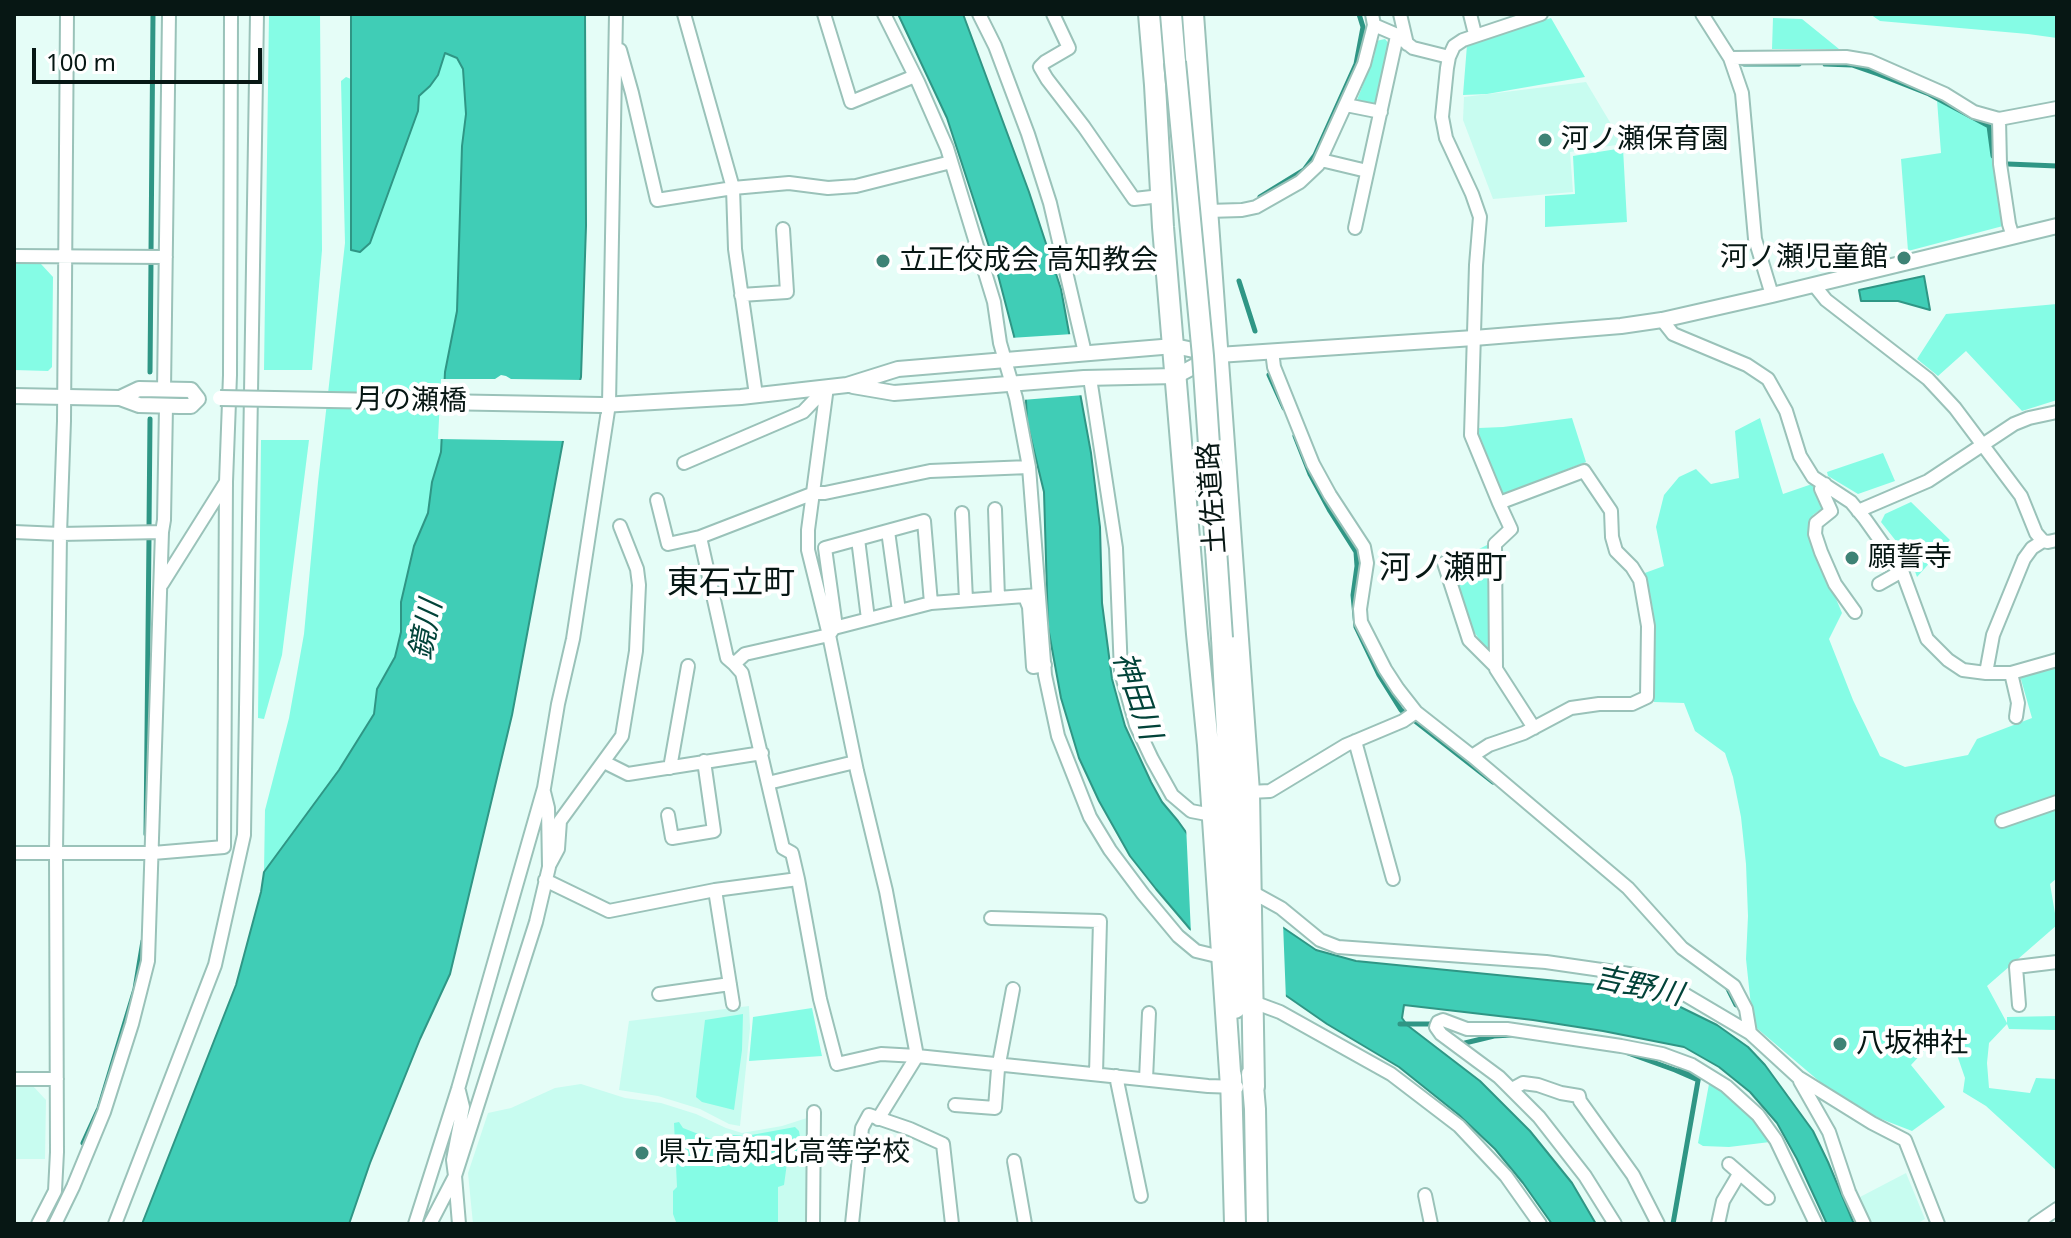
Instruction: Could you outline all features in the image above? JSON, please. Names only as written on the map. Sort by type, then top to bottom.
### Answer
[{"type":"highway","points":[[1149,14],[1212,815],[1215,959],[1231,1087]]},
{"type":"highway","name":"土佐道路","points":[[1171,14],[1203,356],[1234,863],[1248,990],[1257,1224]]},
{"type":"highway","points":[[1193,14],[1249,792],[1252,894],[1248,990]]},
{"type":"highway","name":"土佐道路","points":[[1235,1224],[1231,1087],[1248,990]]},
{"type":"street","points":[[38,1224],[56,1183],[56,852],[67,14]]},
{"type":"street","points":[[164,390],[169,14]]},
{"type":"street","points":[[14,853],[153,853],[224,847],[231,14]]},
{"type":"street","points":[[115,1224],[215,965],[244,835],[257,14]]},
{"type":"street","points":[[415,1224],[458,1089],[544,788],[573,639],[606,405],[616,14]]},
{"type":"street","points":[[684,14],[733,188],[735,249],[756,395]]},
{"type":"street","points":[[824,14],[851,102],[915,76]]},
{"type":"street","points":[[884,14],[915,76],[951,162],[994,302],[1000,343],[1010,360],[1029,467],[1032,596],[1058,736],[1090,817],[1110,850],[1170,927],[1196,951],[1215,959]]},
{"type":"street","points":[[979,14],[995,46],[1050,203],[1082,354]]},
{"type":"street","points":[[1053,14],[1069,48],[1040,67],[1047,79],[1128,193],[1134,199],[1161,196]]},
{"type":"street","points":[[1355,228],[1381,112],[1402,40],[1400,14]]},
{"type":"street","points":[[1470,14],[1475,34]]},
{"type":"street","points":[[1496,667],[1495,544],[1511,529],[1471,435],[1480,217],[1446,138],[1442,117],[1449,57],[1454,46],[1475,34],[1541,14]]},
{"type":"street","points":[[1702,14],[1730,58],[1742,93],[1755,239],[1772,295]]},
{"type":"street","points":[[1207,211],[1256,207],[1300,182],[1318,165],[1364,64],[1373,19],[1413,48],[1449,57]]},
{"type":"street","points":[[615,36],[657,200],[789,183],[828,188],[856,186],[951,162]]},
{"type":"street","points":[[1730,58],[1846,57],[1870,61],[1945,94],[1974,112],[1999,119],[2057,108]]},
{"type":"street","points":[[1155,85],[1198,83]]},
{"type":"street","points":[[1346,105],[1381,112]]},
{"type":"street","points":[[1999,119],[2000,164],[2013,237]]},
{"type":"street","points":[[1321,160],[1367,171]]},
{"type":"street","points":[[847,385],[898,369],[1174,346],[1218,355],[1621,326],[1772,295],[2057,226]]},
{"type":"street","points":[[741,295],[787,292],[783,229]]},
{"type":"street","points":[[14,256],[166,257]]},
{"type":"street","points":[[1814,285],[1826,300],[1928,379],[1955,408],[2021,496],[2036,533],[2043,541]]},
{"type":"street","points":[[1662,320],[1673,334],[1747,365],[1768,379],[1786,411],[1800,456],[1813,477],[1851,502],[1858,511],[1902,571],[1927,639],[1948,660],[1963,670],[1986,673],[2011,673],[2057,660]]},
{"type":"street","points":[[1272,351],[1274,367],[1313,464],[1364,547],[1367,563],[1361,622],[1411,716],[1472,756],[1628,888],[1682,948],[1734,986],[1746,1009],[1750,1033]]},
{"type":"street","points":[[847,385],[894,393],[1087,378],[1176,376],[1218,355]]},
{"type":"street","points":[[1087,378],[1116,548],[1121,672],[1136,725],[1172,795],[1191,811],[1212,815]]},
{"type":"street","name":"月の瀬橋","points":[[198,399],[606,405],[756,395],[847,385]]},
{"type":"street","points":[[684,463],[803,412],[827,387]]},
{"type":"street","points":[[827,387],[807,540],[832,631]]},
{"type":"street","points":[[14,396],[120,398],[139,405],[166,406],[191,406],[198,399],[191,390],[139,389],[120,398]]},
{"type":"street","points":[[55,1224],[104,1112],[148,961],[166,406]]},
{"type":"street","points":[[1858,511],[1928,481],[2014,424],[2057,412]]},
{"type":"street","points":[[654,547],[700,537],[814,493],[930,471],[1029,467]]},
{"type":"street","points":[[1472,756],[1489,745],[1534,728],[1571,708],[1632,704],[1647,697],[1648,626],[1640,580],[1616,551],[1611,511],[1584,471],[1499,503]]},
{"type":"street","points":[[161,585],[226,482]]},
{"type":"street","points":[[1825,484],[1821,489],[1831,511],[1816,523],[1815,534],[1835,584],[1855,612]]},
{"type":"street","points":[[657,500],[667,542]]},
{"type":"street","points":[[995,509],[998,598]]},
{"type":"street","points":[[962,513],[966,600]]},
{"type":"street","points":[[878,1119],[917,1056],[894,929],[855,762],[832,631],[825,548],[924,521],[931,603]]},
{"type":"street","points":[[430,1224],[455,1176],[536,922],[547,874],[558,849],[560,821],[622,736],[636,651],[639,585],[637,569],[620,526]]},
{"type":"street","points":[[888,531],[899,611]]},
{"type":"street","points":[[14,532],[162,532]]},
{"type":"street","points":[[700,537],[727,658],[742,673],[783,848],[792,853],[820,999],[837,1064],[881,1054],[1254,1087]]},
{"type":"street","points":[[858,539],[868,619]]},
{"type":"street","points":[[1986,673],[1993,635],[2024,559],[2032,548],[2043,541],[2057,540]]},
{"type":"street","points":[[1444,563],[1469,640],[1496,667],[1534,728]]},
{"type":"street","points":[[1879,584],[1902,571]]},
{"type":"street","points":[[734,664],[745,654],[931,603],[1032,596]]},
{"type":"street","points":[[670,768],[688,666]]},
{"type":"street","points":[[2011,673],[2018,703],[2016,717]]},
{"type":"street","points":[[1249,792],[1270,791],[1355,741],[1411,716]]},
{"type":"street","points":[[1355,741],[1393,879]]},
{"type":"street","points":[[604,762],[628,774],[762,753]]},
{"type":"street","points":[[668,815],[673,844],[714,831],[704,761]]},
{"type":"street","points":[[768,783],[855,762]]},
{"type":"street","points":[[544,788],[548,808],[547,874]]},
{"type":"street","points":[[2002,821],[2057,802]]},
{"type":"street","points":[[547,874],[609,911],[715,890],[798,879]]},
{"type":"street","points":[[715,890],[733,1004]]},
{"type":"street","points":[[1252,894],[1281,908],[1320,940],[1338,947],[1546,962],[1636,975],[1679,991],[1750,1033],[1798,1077],[1905,1140],[1938,1224]]},
{"type":"street","points":[[991,918],[1100,921],[1096,1074]]},
{"type":"street","points":[[2019,1005],[2016,967],[2057,962]]},
{"type":"street","points":[[659,994],[744,978]]},
{"type":"street","points":[[955,1105],[995,1108],[999,1064],[1013,989]]},
{"type":"street","points":[[1248,990],[1280,1012],[1391,1074],[1459,1126],[1506,1176],[1540,1224]]},
{"type":"street","points":[[1146,1079],[1149,1013]]},
{"type":"street","points":[[1615,1224],[1554,1134],[1512,1089],[1476,1058],[1441,1034],[1436,1027],[1438,1022],[1443,1020],[1467,1029],[1507,1029],[1634,1048],[1692,1065],[1726,1086],[1758,1115],[1776,1140],[1816,1224]]},
{"type":"street","points":[[1116,1076],[1141,1196]]},
{"type":"street","points":[[1798,1077],[1829,1132],[1849,1192],[1864,1224]]},
{"type":"street","points":[[14,1079],[57,1079]]},
{"type":"street","points":[[1512,1089],[1523,1083],[1579,1096],[1633,1175],[1658,1224]]},
{"type":"street","points":[[458,1089],[463,1107],[453,1160],[459,1224]]},
{"type":"street","points":[[813,1224],[814,1112]]},
{"type":"street","points":[[852,1224],[862,1128],[869,1115],[943,1144],[952,1224]]},
{"type":"street","points":[[1014,1161],[1025,1224]]},
{"type":"street","points":[[1729,1164],[1768,1198]]},
{"type":"street","points":[[1122,1178],[1136,1174]]},
{"type":"street","points":[[1718,1224],[1723,1201],[1739,1174]]},
{"type":"street","points":[[1425,1195],[1431,1224]]},
{"type":"street","points":[[2035,1224],[2057,1209]]},
{"type":"shaded area","points":[[269,14],[320,14],[322,250],[312,370],[264,370]]},
{"type":"shaded area","points":[[1870,14],[2057,14],[2057,38],[1880,21]]},
{"type":"shaded area","points":[[1551,18],[1585,77],[1487,94],[1463,95],[1467,45]]},
{"type":"shaded area","points":[[1773,18],[1802,19],[1839,49],[1772,49]]},
{"type":"shaded area","points":[[1385,39],[1391,46],[1377,105],[1359,103],[1357,100],[1374,57],[1376,41]]},
{"type":"shaded area","points":[[445,52],[457,58],[463,69],[466,114],[462,146],[457,311],[445,372],[441,452],[432,482],[428,513],[414,546],[401,602],[401,632],[395,657],[377,689],[374,714],[339,770],[264,872],[265,810],[289,718],[304,634],[345,243],[341,81],[346,77],[351,79],[351,249],[418,111],[419,96],[438,75]]},
{"type":"shaded area","name":"河ノ瀬保育園","points":[[1586,82],[1623,144],[1570,152],[1573,192],[1493,199],[1463,120],[1464,97]]},
{"type":"shaded area","points":[[1937,100],[1994,128],[2003,226],[1908,251],[1901,159],[1941,153]]},
{"type":"shaded area","points":[[1623,148],[1627,222],[1545,227],[1545,196],[1575,194],[1573,156]]},
{"type":"shaded area","points":[[14,263],[41,264],[53,277],[52,367],[48,371],[14,370]]},
{"type":"shaded area","points":[[2057,304],[2057,400],[2022,411],[1966,351],[1938,376],[1917,359],[1946,314]]},
{"type":"shaded area","points":[[1572,418],[1586,462],[1501,495],[1476,438],[1479,428]]},
{"type":"shaded area","points":[[1760,418],[1783,494],[1812,484],[1824,507],[1813,515],[1810,527],[1816,551],[1842,613],[1829,639],[1880,756],[1905,767],[1968,755],[1977,739],[2032,718],[2020,676],[2057,667],[2057,878],[2050,884],[2057,925],[1987,986],[2007,1023],[2007,1017],[2057,1016],[2057,1030],[2009,1029],[2007,1024],[1989,1043],[1987,1063],[1989,1088],[2030,1093],[2036,1078],[2057,1079],[2057,1171],[1986,1106],[1963,1092],[1965,1078],[1956,1052],[1947,1039],[1929,1040],[1911,1065],[1945,1107],[1912,1131],[1839,1098],[1753,1025],[1746,959],[1746,864],[1733,777],[1725,753],[1695,731],[1684,703],[1654,702],[1653,609],[1642,574],[1664,566],[1656,527],[1664,495],[1679,477],[1696,469],[1711,484],[1739,478],[1735,431]]},
{"type":"shaded area","points":[[261,440],[309,440],[282,655],[264,719],[258,718]]},
{"type":"shaded area","points":[[1883,453],[1895,481],[1858,494],[1828,476],[1827,472]]},
{"type":"shaded area","points":[[1911,502],[1950,540],[1917,577],[1911,560],[1881,522],[1885,514]]},
{"type":"shaded area","points":[[1491,543],[1491,648],[1481,642],[1468,623],[1449,565],[1477,557],[1477,550]]},
{"type":"shaded area","points":[[749,1006],[750,1028],[740,1126],[658,1096],[619,1090],[629,1021]]},
{"type":"shaded area","points":[[812,1008],[822,1056],[749,1061],[753,1017]]},
{"type":"shaded area","points":[[743,1014],[734,1110],[702,1102],[696,1097],[705,1020]]},
{"type":"shaded area","name":"県立高知北高等学校","points":[[581,1084],[625,1098],[661,1103],[742,1133],[810,1117],[809,1224],[473,1224],[468,1173],[488,1113],[511,1108],[555,1088]]},
{"type":"shaded area","points":[[1709,1084],[1720,1085],[1754,1119],[1770,1142],[1729,1147],[1698,1143]]},
{"type":"shaded area","points":[[14,1086],[33,1086],[46,1100],[45,1159],[14,1159]]},
{"type":"shaded area","points":[[679,1122],[683,1128],[724,1144],[728,1144],[732,1135],[746,1136],[795,1127],[799,1131],[799,1154],[787,1163],[784,1185],[778,1187],[778,1224],[676,1222],[673,1214],[673,1191],[677,1187],[674,1123]]},
{"type":"shaded area","points":[[1906,1173],[1925,1219],[1916,1224],[1871,1224],[1860,1197]]},
{"type":"water","name":"鏡川","points":[[351,14],[585,14],[586,226],[581,377],[563,441],[512,715],[450,974],[420,1039],[349,1224],[142,1224],[236,985],[264,872],[339,770],[374,714],[377,689],[395,657],[401,632],[401,602],[414,546],[428,513],[432,482],[441,452],[445,372],[457,311],[462,146],[466,114],[463,69],[457,58],[445,53],[438,75],[419,96],[418,111],[370,243],[360,252],[351,250]]},
{"type":"water","points":[[898,14],[963,14],[1029,192],[1061,289],[1091,453],[1100,527],[1102,603],[1112,679],[1125,726],[1151,782],[1162,802],[1198,849],[1241,899],[1316,950],[1356,961],[1628,988],[1660,997],[1717,1025],[1748,1047],[1765,1065],[1813,1131],[1854,1224],[1827,1224],[1777,1123],[1750,1092],[1719,1067],[1684,1047],[1533,1020],[1404,1005],[1402,1018],[1407,1025],[1480,1081],[1530,1131],[1572,1183],[1596,1224],[1552,1224],[1495,1149],[1459,1115],[1399,1067],[1327,1024],[1190,929],[1156,889],[1130,856],[1099,801],[1079,758],[1061,698],[1048,627],[1044,492],[1027,422],[1014,336],[997,271],[947,118]]},
{"type":"water","points":[[1924,276],[1930,310],[1898,301],[1861,301],[1859,290]]},
{"type":"pier","points":[[1073,334],[1084,395],[1022,400],[1010,338]]},
{"type":"pier","points":[[501,375],[511,379],[584,380],[567,441],[438,439],[441,379],[495,379]]},
{"type":"pier","points":[[1186,825],[1230,886],[1283,923],[1286,1000],[1191,934]]},
{"type":"waterway","points":[[151,253],[153,14]]},
{"type":"waterway","points":[[1260,197],[1304,170],[1315,155],[1356,64],[1363,27],[1359,14]]},
{"type":"waterway","points":[[1744,64],[1799,64]]},
{"type":"waterway","points":[[1825,64],[1852,65],[1878,74],[1929,94],[1989,126],[1993,156]]},
{"type":"waterway","points":[[2008,164],[2057,166]]},
{"type":"waterway","points":[[150,372],[151,261]]},
{"type":"waterway","points":[[1239,281],[1255,331]]},
{"type":"waterway","points":[[1269,375],[1284,408]]},
{"type":"waterway","points":[[149,528],[150,419]]},
{"type":"waterway","points":[[1295,436],[1310,474],[1356,552],[1353,595],[1356,627],[1379,675],[1401,710],[1493,782]]},
{"type":"waterway","points":[[146,834],[149,537]]},
{"type":"waterway","points":[[83,1143],[99,1108],[135,989],[143,941]]},
{"type":"waterway","points":[[1726,985],[1736,1005]]},
{"type":"waterway","points":[[1400,1024],[1431,1024]]},
{"type":"waterway","points":[[1465,1043],[1511,1035]]},
{"type":"waterway","points":[[1628,1053],[1698,1080]]},
{"type":"waterway","points":[[1673,1224],[1699,1075],[1680,1067]]},
{"type":"place","name":"河ノ瀬保育園","points":[[1545,140]]},
{"type":"place","name":"河ノ瀬児童館","points":[[1904,258]]},
{"type":"place","name":"立正佼成会 高知教会","points":[[883,261]]},
{"type":"place","name":"願誓寺","points":[[1852,558]]},
{"type":"place","name":"八坂神社","points":[[1840,1044]]},
{"type":"place","name":"県立高知北高等学校","points":[[642,1153]]},
{"type":"district","name":"河ノ瀬町","points":[[1443,569]]},
{"type":"district","name":"東石立町","points":[[731,584]]},
{"type":"water label","name":"神田川","points":[[1136,696]]},
{"type":"water label","name":"吉野川","points":[[1638,987]]}]
